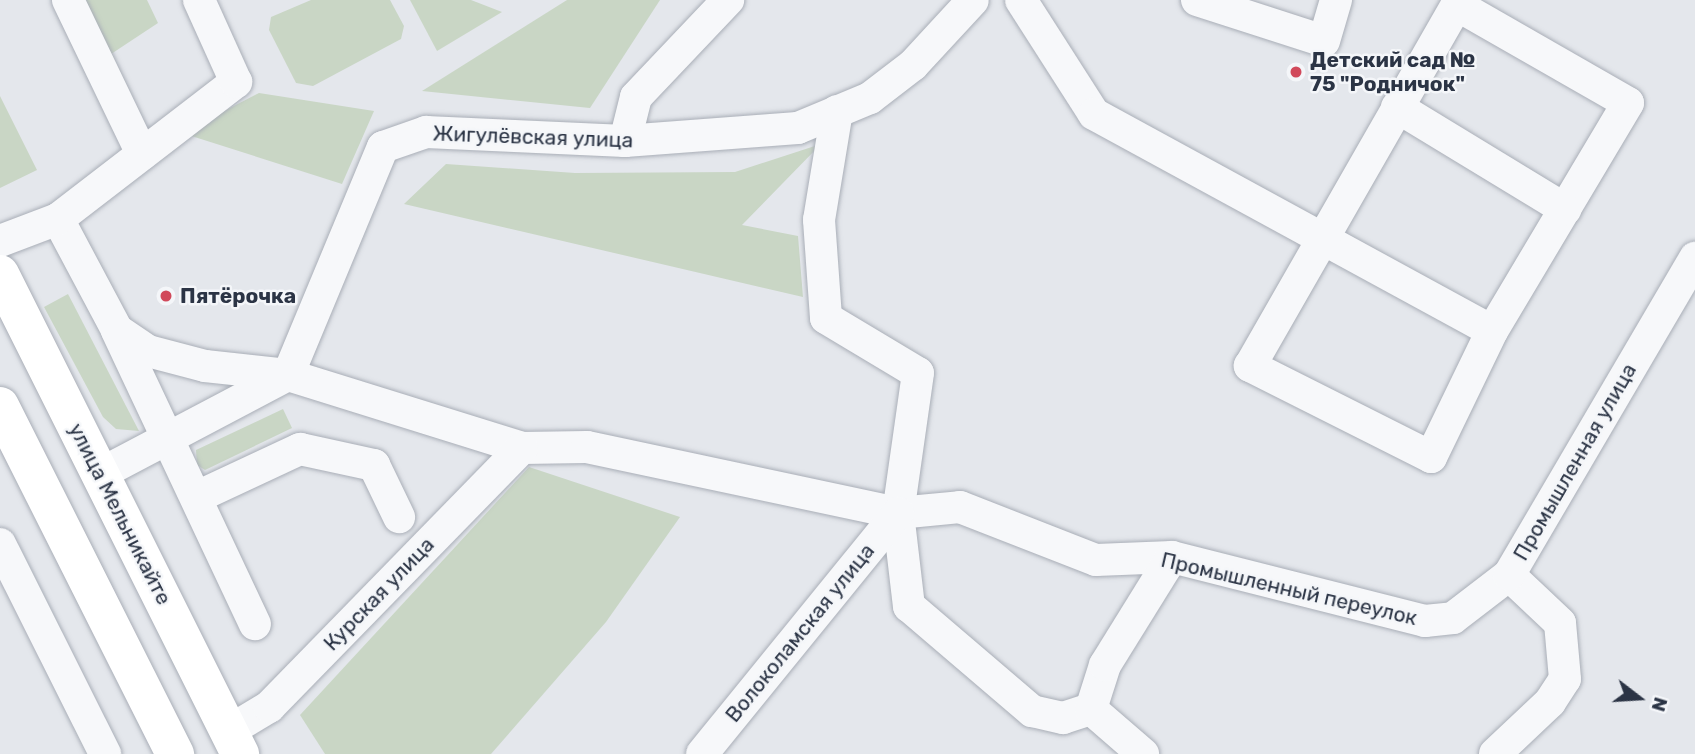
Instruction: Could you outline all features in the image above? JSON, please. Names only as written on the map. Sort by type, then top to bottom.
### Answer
[{"type":"main road","name":"улица Мельникайте","points":[[0,274],[234,743]]},
{"type":"main road","points":[[0,406],[173,754]]},
{"type":"main road","points":[[143,691],[143,666],[153,649],[171,648],[193,661]]},
{"type":"street","points":[[68,0],[142,155]]},
{"type":"street","points":[[0,242],[58,219],[236,82],[198,0]]},
{"type":"street","points":[[625,141],[636,97],[728,0]]},
{"type":"street","name":"Жигулёвская улица","points":[[288,375],[383,147],[426,132],[625,141],[798,128],[870,98],[912,65],[973,0]]},
{"type":"street","points":[[1020,0],[1094,114],[1318,240],[1492,331]]},
{"type":"street","points":[[1197,0],[1324,41],[1336,0]]},
{"type":"street","points":[[1457,5],[1628,103],[1492,331],[1431,457],[1250,366],[1318,240],[1397,107],[1457,5]]},
{"type":"street","points":[[1397,107],[1565,209]]},
{"type":"street","points":[[837,111],[819,220],[826,318],[918,373],[898,513],[909,606],[1032,711],[1063,718],[1091,709]]},
{"type":"street","points":[[58,219],[170,434],[255,624]]},
{"type":"street","name":"Промышленная улица","points":[[1495,754],[1550,702],[1565,679],[1560,623],[1509,575],[1695,258]]},
{"type":"street","name":"Промышленный переулок","points":[[117,330],[148,351],[194,363],[288,375],[522,448],[587,447],[898,513],[960,506],[1096,561],[1172,556],[1425,621],[1454,618],[1509,575]]},
{"type":"street","points":[[100,474],[170,434],[288,375]]},
{"type":"street","name":"Курская улица","points":[[234,743],[522,448]]},
{"type":"street","points":[[197,497],[300,449],[373,465],[399,517]]},
{"type":"street","name":"Волоколамская улица","points":[[702,754],[898,513]]},
{"type":"street","points":[[0,544],[105,754]]},
{"type":"street","points":[[1091,709],[1105,666],[1172,556]]},
{"type":"street","points":[[1091,709],[1143,754]]},
{"type":"green space","points":[[77,0],[147,0],[158,23],[105,58]]},
{"type":"green space","points":[[311,0],[390,0],[404,26],[401,39],[313,86],[296,83],[269,30],[271,17]]},
{"type":"green space","points":[[410,0],[471,0],[502,12],[437,51]]},
{"type":"green space","points":[[567,0],[660,0],[590,108],[422,91]]},
{"type":"green space","points":[[259,93],[374,111],[342,184],[182,133]]},
{"type":"green space","points":[[0,96],[37,170],[0,188]]},
{"type":"green space","points":[[821,144],[742,225],[798,236],[803,297],[404,204],[446,164],[575,173],[735,172]]},
{"type":"green space","points":[[68,294],[139,431],[116,429],[103,417],[44,307]]},
{"type":"green space","points":[[283,409],[292,428],[205,470],[197,465],[196,450]]},
{"type":"green space","points":[[529,467],[680,517],[606,622],[491,754],[325,754],[300,715]]},
{"type":"place","name":"Детский сад № 75 \"Родничок\"","points":[[1296,72]]},
{"type":"place","name":"Пятёрочка","points":[[166,296]]}]
